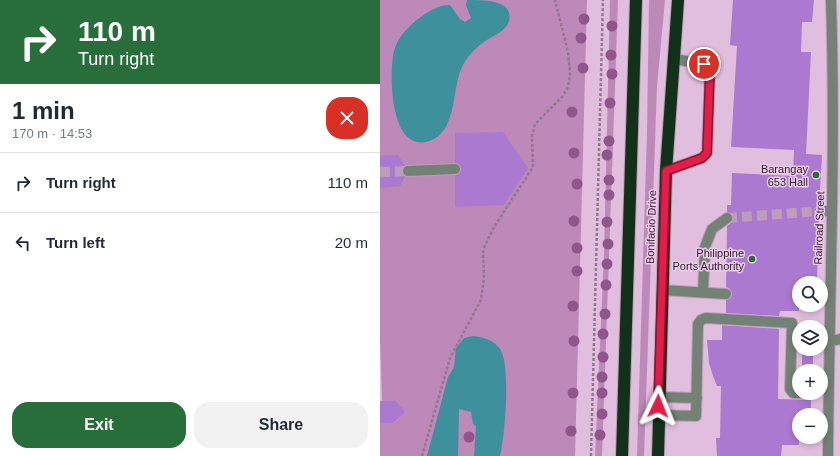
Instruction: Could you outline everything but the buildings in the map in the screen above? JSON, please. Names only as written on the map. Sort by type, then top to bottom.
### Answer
[{"type":"highway","name":"Bonifacio Drive","points":[[622,456],[636,0]]},
{"type":"highway","name":"Bonifacio Drive","points":[[658,456],[658,397],[666,171],[678,0]]},
{"type":"street","name":"Railroad Street","points":[[828,342],[835,208],[837,93],[831,0]]},
{"type":"street","points":[[666,171],[702,158],[707,153],[709,65],[674,59]]},
{"type":"street","points":[[408,171],[455,169]]},
{"type":"street","points":[[820,211],[835,208]]},
{"type":"street","points":[[703,292],[704,247],[712,229],[727,218]]},
{"type":"street","points":[[662,290],[726,294]]},
{"type":"street","points":[[658,415],[696,416],[698,324],[701,320],[706,318],[792,323],[790,389],[792,392]]},
{"type":"street","points":[[828,342],[840,339]]},
{"type":"street","points":[[658,397],[697,398]]},
{"type":"street","name":"Railroad Street","points":[[825,400],[828,456]]},
{"type":"path","points":[[422,456],[450,358],[481,300],[484,278],[483,252],[485,245],[494,227],[533,167],[532,136],[535,124],[562,97],[568,87],[570,74],[568,52],[555,0]]},
{"type":"path","points":[[591,456],[602,0]]},
{"type":"shaded area","points":[[380,0],[587,0],[575,456],[380,456],[380,423],[393,423],[406,412],[396,401],[382,401],[380,338]]},
{"type":"shaded area","points":[[610,0],[618,0],[602,456],[595,456],[604,255]]},
{"type":"shaded area","points":[[649,0],[665,0],[657,86],[644,456],[637,456],[647,132]]},
{"type":"water","points":[[467,0],[490,1],[501,4],[508,10],[509,21],[503,30],[477,47],[464,63],[459,77],[449,121],[444,131],[436,138],[426,142],[414,141],[405,134],[398,122],[394,107],[392,91],[392,61],[396,45],[402,35],[415,21],[434,9],[446,5],[450,5],[460,19],[465,22],[471,18],[466,5]]},
{"type":"water","points":[[473,336],[484,338],[495,343],[500,349],[503,357],[506,401],[504,433],[500,456],[474,456],[476,426],[473,424],[471,412],[459,409],[458,456],[427,456],[448,377],[454,367],[456,348],[464,338]]},
{"type":"tunnel","points":[[380,172],[408,171]]},
{"type":"tunnel","points":[[727,218],[820,211]]},
{"type":"place","name":"Barangay 653 Hall","points":[[816,175]]},
{"type":"place","name":"Philippine Ports Authority","points":[[752,259]]},
{"type":"route","points":[[658,406],[666,171],[702,158],[707,153],[710,69],[709,65],[704,64]]}]
